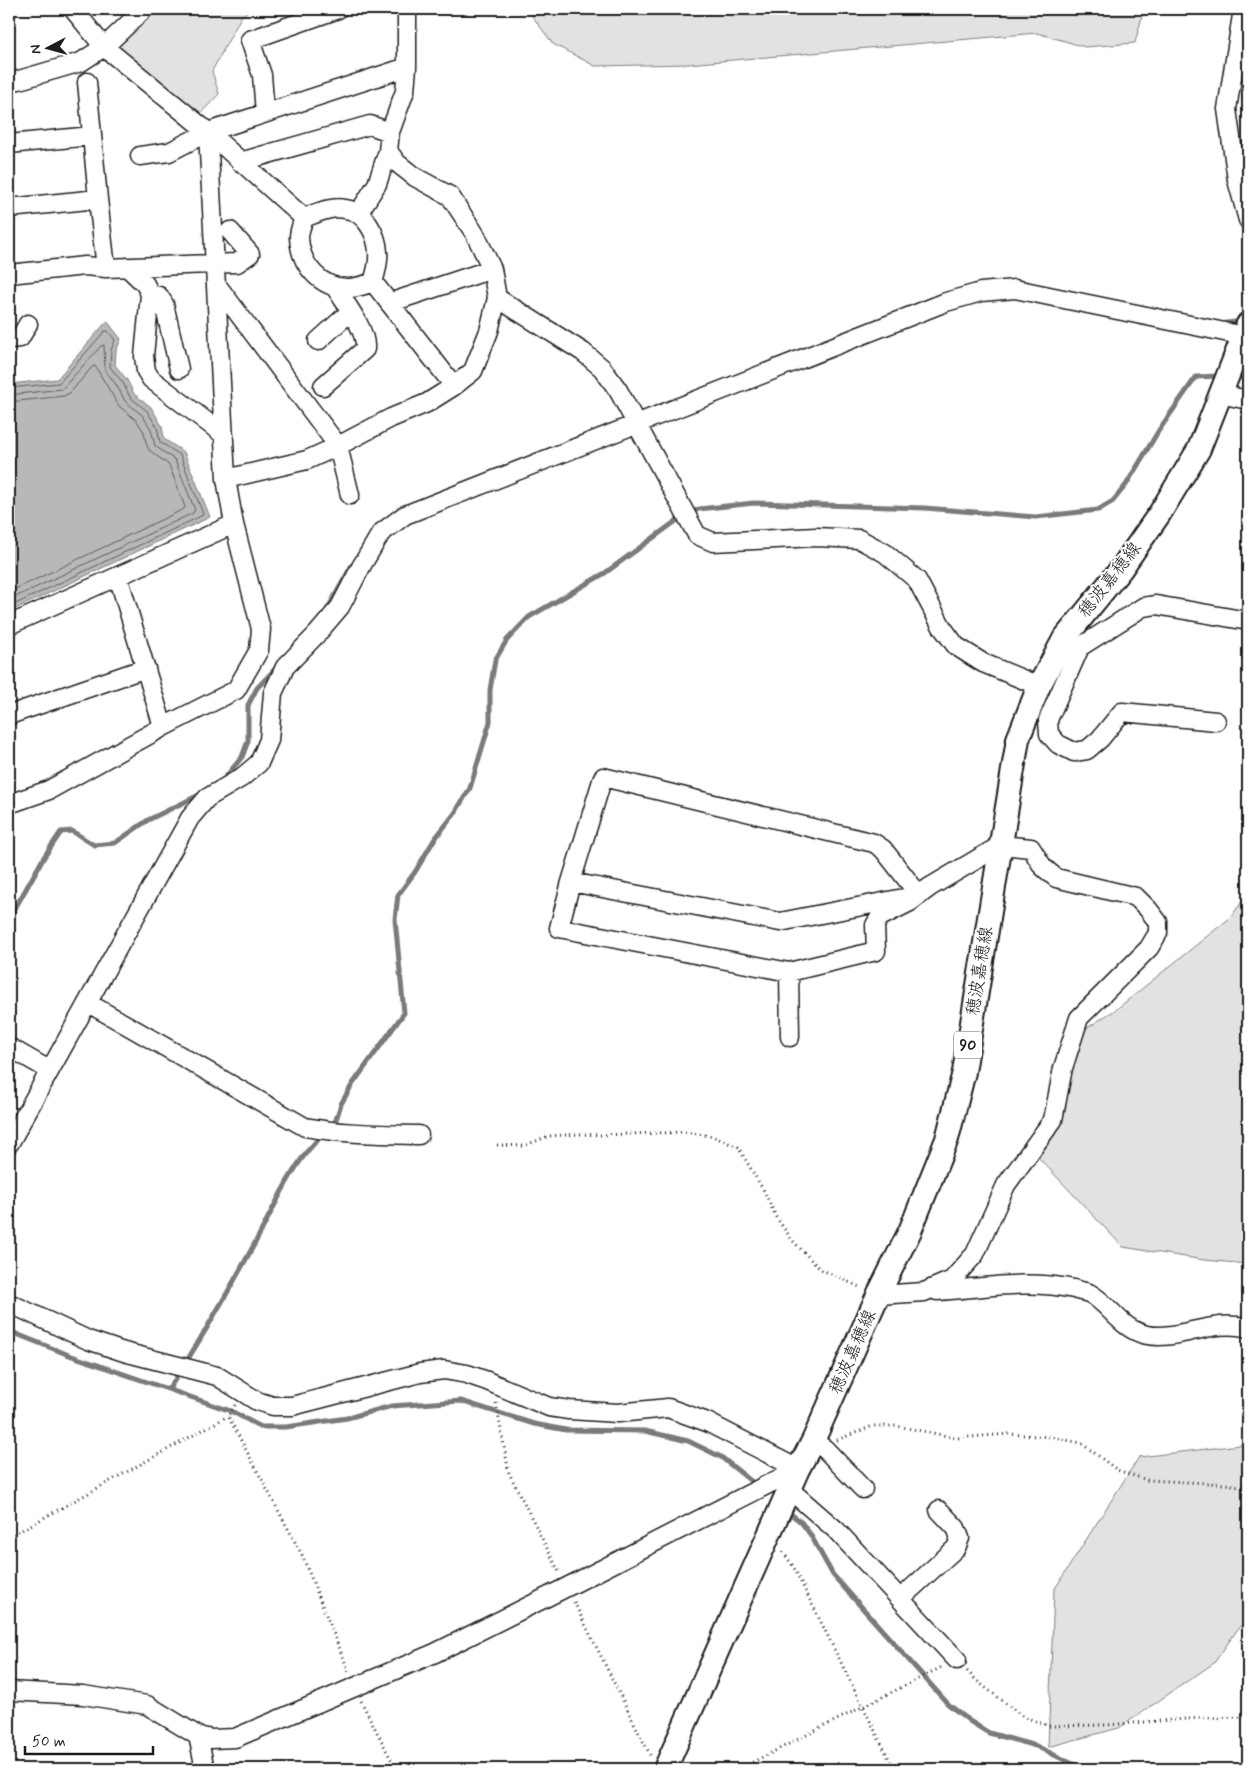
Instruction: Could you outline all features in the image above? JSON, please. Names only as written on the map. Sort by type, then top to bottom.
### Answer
[{"type":"main road","name":"穂波嘉穂線","points":[[665,1769],[798,1469],[819,1445],[878,1295],[910,1231],[947,1139],[964,1072],[1018,739],[1039,686],[1072,643],[1160,513],[1199,449],[1246,330]]},
{"type":"street","points":[[73,9],[104,47],[208,132],[304,218]]},
{"type":"street","points":[[9,81],[19,80],[81,62],[104,47],[144,9]]},
{"type":"street","points":[[358,214],[377,184],[388,151],[390,132],[405,91],[407,9]]},
{"type":"street","points":[[1244,9],[1227,109],[1237,180],[1248,220]]},
{"type":"street","points":[[265,114],[262,75],[250,40],[333,10]]},
{"type":"street","points":[[140,156],[169,152],[208,132],[407,68]]},
{"type":"street","points":[[87,82],[106,268]]},
{"type":"street","points":[[240,162],[370,125],[390,132]]},
{"type":"street","points":[[9,804],[49,790],[163,726],[236,690],[259,650],[261,629],[234,524],[226,479],[208,132]]},
{"type":"street","points":[[9,144],[92,136]]},
{"type":"street","points":[[226,479],[307,460],[391,418],[427,403],[473,371],[481,355],[497,298],[492,269],[475,234],[450,196],[414,177],[397,163],[388,151]]},
{"type":"street","points":[[9,208],[98,199]]},
{"type":"street","points":[[304,218],[320,212],[346,208],[358,214],[368,224],[375,236],[378,252],[373,282],[454,386]]},
{"type":"street","points":[[304,218],[299,235],[301,254],[309,270],[335,287],[349,288],[373,282]]},
{"type":"street","points":[[9,274],[85,266],[106,268],[237,263],[250,254],[230,231]]},
{"type":"street","points":[[127,267],[146,284],[150,294],[145,336],[144,356],[146,370],[152,379],[224,435]]},
{"type":"street","points":[[389,303],[492,269]]},
{"type":"street","points":[[216,284],[338,446],[350,495]]},
{"type":"street","points":[[324,386],[364,349],[366,341],[362,330],[335,287]]},
{"type":"street","points":[[9,1144],[190,818],[207,798],[241,778],[259,763],[269,740],[274,693],[285,666],[317,634],[340,607],[381,533],[405,515],[946,302],[982,292],[1015,289],[1246,330]]},
{"type":"street","points":[[150,294],[160,296],[164,304],[178,368]]},
{"type":"street","points":[[497,298],[583,352],[602,368],[618,390],[697,535],[713,542],[816,537],[859,539],[885,553],[917,580],[942,628],[956,646],[984,663],[1039,686]]},
{"type":"street","points":[[318,341],[350,312]]},
{"type":"street","points":[[9,339],[20,338],[28,324]]},
{"type":"street","points":[[1220,394],[1248,400]]},
{"type":"street","points":[[9,625],[234,524]]},
{"type":"street","points":[[118,576],[163,726]]},
{"type":"street","points":[[1216,721],[1122,712],[1100,739],[1087,750],[1074,752],[1058,744],[1050,734],[1048,720],[1072,643],[1143,607],[1156,605],[1248,621]]},
{"type":"street","points":[[9,715],[146,668]]},
{"type":"street","points":[[919,895],[883,850],[874,843],[603,777],[570,882],[559,928],[789,972],[876,951],[875,925],[880,917],[910,902],[930,887],[1001,845],[1031,848],[1043,867],[1056,878],[1136,898],[1148,909],[1158,922],[1158,933],[1149,948],[1078,1018],[1063,1068],[1052,1120],[1006,1185],[975,1254],[952,1280],[924,1292]]},
{"type":"street","points":[[570,882],[780,922],[919,895]]},
{"type":"street","points":[[789,972],[790,1037]]},
{"type":"street","points":[[88,1003],[306,1127],[358,1134],[419,1135]]},
{"type":"street","points":[[9,1047],[49,1070]]},
{"type":"street","points":[[878,1295],[1023,1284],[1058,1286],[1088,1293],[1123,1324],[1145,1334],[1164,1335],[1218,1325],[1248,1328]]},
{"type":"street","points":[[9,1302],[88,1340],[124,1352],[217,1376],[257,1401],[273,1406],[292,1406],[420,1373],[444,1370],[488,1380],[549,1407],[618,1413],[668,1408],[707,1422],[798,1469]]},
{"type":"street","points":[[819,1445],[863,1489]]},
{"type":"street","points":[[9,1691],[83,1695],[147,1704],[198,1736],[211,1739],[235,1738],[355,1688],[444,1648],[798,1469]]},
{"type":"street","points":[[789,1489],[836,1530],[957,1660]]},
{"type":"street","points":[[900,1599],[956,1548],[960,1538],[956,1528],[939,1510]]},
{"type":"street","points":[[198,1736],[205,1769]]},
{"type":"path","points":[[497,1145],[524,1146],[549,1136],[580,1134],[684,1132],[712,1136],[738,1147],[764,1191],[776,1217],[792,1240],[820,1269],[878,1295]]},
{"type":"path","points":[[9,1536],[228,1416],[243,1392]]},
{"type":"path","points":[[228,1416],[302,1555],[355,1688],[396,1769]]},
{"type":"path","points":[[819,1445],[873,1426],[897,1426],[957,1438],[1008,1434],[1052,1438],[1080,1443],[1117,1470],[1147,1480],[1248,1487]]},
{"type":"path","points":[[766,1540],[778,1546],[793,1566],[894,1769]]},
{"type":"path","points":[[739,1769],[957,1660],[977,1681],[1022,1716],[1048,1726],[1106,1725],[1199,1718],[1248,1717]]},
{"type":"shaded area","points":[[154,9],[250,9],[241,17],[212,71],[219,94],[201,113],[141,69],[115,47],[141,19]]},
{"type":"shaded area","points":[[527,9],[1144,9],[1135,43],[1085,47],[1037,33],[688,64],[595,66],[553,44]]},
{"type":"shaded area","points":[[1248,893],[1248,1264],[1204,1260],[1123,1247],[1036,1155],[1054,1074],[1073,1037],[1118,1008],[1231,917]]},
{"type":"shaded area","points":[[1248,1444],[1248,1623],[1240,1626],[1214,1663],[1119,1728],[1048,1747],[1054,1590],[1139,1457]]},
{"type":"water","points":[[107,321],[121,339],[116,351],[115,365],[127,380],[134,394],[151,407],[162,426],[164,439],[184,452],[210,517],[9,612],[9,384],[57,379]]},
{"type":"waterway","points":[[1219,324],[1243,321]]},
{"type":"waterway","points":[[332,1128],[341,1104],[352,1085],[404,1013],[395,919],[398,895],[415,872],[434,840],[455,813],[470,788],[490,722],[490,690],[495,660],[507,640],[529,617],[605,573],[683,516],[699,509],[754,503],[925,508],[1036,517],[1098,510],[1113,501],[1126,485],[1159,430],[1196,377],[1220,376]]},
{"type":"waterway","points":[[1234,377],[1248,378]]},
{"type":"waterway","points":[[327,610],[352,565]]},
{"type":"waterway","points":[[223,780],[242,757],[248,741],[248,705],[257,688],[277,667]]},
{"type":"waterway","points":[[9,919],[44,857],[61,832],[72,831],[94,845],[115,843],[148,820],[203,793]]},
{"type":"waterway","points":[[169,1389],[225,1297],[294,1170],[323,1135]]},
{"type":"waterway","points":[[9,1331],[69,1355],[231,1411],[261,1427],[286,1427],[347,1418],[392,1406],[461,1401],[534,1424],[566,1430],[645,1431],[688,1441],[721,1457],[757,1486]]},
{"type":"waterway","points":[[787,1511],[801,1522],[810,1534],[833,1575],[948,1704],[989,1733],[1036,1746],[1083,1769]]}]
